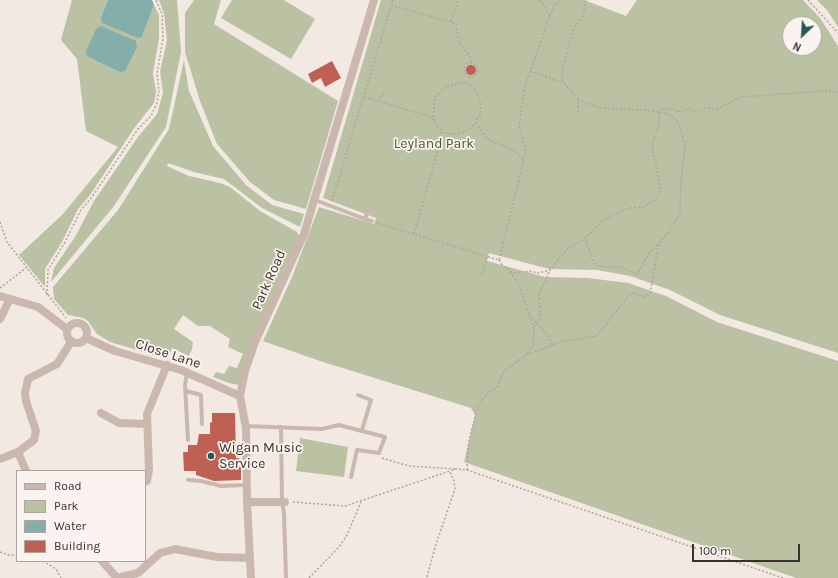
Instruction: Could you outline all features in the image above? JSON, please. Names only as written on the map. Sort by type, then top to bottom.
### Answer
[{"type":"street","name":"Park Road","points":[[251,578],[247,502],[246,426],[240,396],[250,356],[293,261],[315,200],[374,0]]},
{"type":"street","points":[[0,296],[38,307],[69,327]]},
{"type":"street","points":[[3,318],[10,299]]},
{"type":"street","points":[[77,322],[84,325],[87,331],[86,338],[78,343],[71,342],[66,335],[69,327],[77,322]]},
{"type":"street","name":"Close Lane","points":[[86,338],[116,351],[167,365],[240,396]]},
{"type":"street","points":[[0,459],[18,452],[34,440],[36,431],[26,401],[25,393],[28,379],[57,364],[71,342]]},
{"type":"street","points":[[146,482],[148,481],[149,470],[147,414],[167,365]]},
{"type":"street","points":[[101,413],[119,423],[147,424]]},
{"type":"street","points":[[18,452],[26,470]]},
{"type":"street","points":[[247,502],[283,502]]},
{"type":"street","points":[[103,562],[117,578],[138,573],[160,554],[175,549],[217,557],[250,558]]},
{"type":"lane","points":[[315,200],[372,221]]},
{"type":"lane","points":[[365,219],[370,208]]},
{"type":"lane","points":[[187,373],[186,391],[188,440]]},
{"type":"lane","points":[[186,391],[201,395],[202,424]]},
{"type":"lane","points":[[358,395],[371,400],[362,430]]},
{"type":"lane","points":[[246,426],[281,426],[322,429],[339,425],[385,437],[379,453],[357,450],[351,477]]},
{"type":"lane","points":[[281,426],[286,578]]},
{"type":"lane","points":[[188,480],[201,481],[221,486],[247,485]]},
{"type":"path","points":[[47,295],[48,270],[65,242],[81,210],[92,197],[138,130],[151,116],[157,104],[159,91],[157,74],[164,39],[162,14],[156,0]]},
{"type":"path","points":[[330,205],[334,198],[393,0]]},
{"type":"path","points":[[451,22],[458,0]]},
{"type":"path","points":[[540,0],[550,16]]},
{"type":"path","points":[[499,260],[526,148],[520,134],[519,126],[523,99],[530,70],[546,32],[550,16],[555,5],[562,0]]},
{"type":"path","points":[[585,238],[594,263],[598,266],[620,267],[636,274],[648,255],[662,239],[680,213],[681,182],[685,145],[679,124],[671,115],[659,111],[599,108],[578,100],[564,83],[562,77],[563,67],[574,28],[583,15],[586,0]]},
{"type":"path","points":[[808,0],[838,33]]},
{"type":"path","points":[[391,5],[451,22],[457,26],[459,43],[470,56],[471,63]]},
{"type":"path","points":[[467,83],[470,77],[476,75],[478,71],[476,65],[471,63]]},
{"type":"path","points":[[470,77],[466,75],[464,71],[467,64],[471,63]]},
{"type":"path","points":[[530,70],[564,83]]},
{"type":"path","points":[[434,120],[434,101],[440,90],[452,84],[467,83],[475,90],[481,102],[481,112],[476,123],[460,133],[452,134],[441,131]]},
{"type":"path","points":[[659,111],[666,108],[682,112],[689,109],[698,112],[706,108],[714,110],[741,97],[824,90],[838,92]]},
{"type":"path","points":[[377,101],[384,93]]},
{"type":"path","points":[[364,97],[425,115],[434,120],[441,131],[439,146],[414,234]]},
{"type":"path","points":[[578,100],[578,112]]},
{"type":"path","points":[[534,329],[541,312],[539,292],[550,270],[568,248],[585,238],[603,221],[630,208],[650,204],[659,197],[660,185],[652,145],[660,124],[659,111]]},
{"type":"path","points":[[476,123],[487,139],[510,148],[524,160]]},
{"type":"path","points":[[372,221],[499,260],[519,284],[534,329],[533,346],[527,354],[503,372],[498,386],[482,399],[469,440],[467,470]]},
{"type":"path","points":[[0,222],[7,242],[13,252],[47,295],[69,327]]},
{"type":"path","points":[[527,354],[563,341],[597,336],[629,295],[633,293],[644,297],[650,294],[656,255],[662,239]]},
{"type":"path","points":[[482,274],[487,256]]},
{"type":"path","points":[[0,288],[26,268]]},
{"type":"path","points":[[510,272],[517,273],[529,271],[538,273],[550,270]]},
{"type":"path","points":[[529,314],[548,335],[553,345]]},
{"type":"path","points":[[379,453],[382,458],[399,464],[467,470],[783,578]]},
{"type":"path","points":[[283,502],[345,506],[456,470]]},
{"type":"path","points":[[427,578],[436,544],[455,489],[454,481],[450,472]]},
{"type":"path","points":[[309,578],[338,547],[347,535],[360,502]]},
{"type":"path","points":[[0,552],[9,555],[16,555]]},
{"type":"path","points":[[45,562],[56,569],[60,578]]},
{"type":"green space","points":[[72,0],[108,0],[101,17],[142,37],[154,5],[159,15],[159,38],[153,73],[156,92],[154,103],[135,127],[90,195],[78,209],[63,240],[45,269],[45,287],[19,255],[63,214],[118,147],[86,131],[77,59],[61,40]]},
{"type":"green space","points":[[159,0],[177,0],[181,52],[166,127],[114,206],[51,282],[54,268],[75,237],[94,201],[138,137],[157,114],[163,93],[160,72],[167,40],[164,14]]},
{"type":"green space","points":[[194,0],[221,0],[214,24],[338,101],[306,209],[274,200],[250,182],[217,144],[200,101],[185,52],[185,13]]},
{"type":"green space","points":[[232,0],[284,0],[315,19],[291,59],[221,18]]},
{"type":"green space","name":"Leyland Park","points":[[381,0],[584,0],[626,16],[637,0],[803,0],[818,16],[782,16],[782,56],[822,56],[822,21],[838,46],[838,353],[720,315],[670,290],[630,276],[597,270],[549,269],[489,253],[487,261],[545,277],[588,278],[628,283],[666,296],[717,322],[838,361],[838,578],[796,578],[464,462],[475,415],[471,408],[320,361],[263,341],[292,277],[319,207],[374,224],[376,218],[323,198]]},
{"type":"green space","points":[[817,0],[838,0],[838,27],[827,10]]},
{"type":"green space","points":[[184,60],[189,91],[213,146],[246,185],[272,205],[304,214],[300,227],[262,208],[224,179],[194,172],[168,163],[167,166],[189,176],[220,183],[230,187],[260,211],[297,232],[300,237],[239,385],[213,377],[216,372],[224,374],[229,366],[237,368],[243,354],[228,347],[230,339],[210,326],[198,326],[183,315],[174,329],[193,342],[192,349],[189,356],[172,348],[168,359],[110,342],[97,334],[88,321],[83,318],[68,315],[54,299],[53,287],[118,210],[169,129]]},
{"type":"green space","points":[[300,438],[348,447],[344,477],[296,471]]},
{"type":"water","points":[[108,0],[152,0],[154,5],[142,37],[138,38],[102,23],[101,17]]},
{"type":"water","points":[[101,26],[136,41],[137,47],[125,71],[120,72],[87,56],[86,51],[96,29]]},
{"type":"building","points":[[332,61],[341,78],[325,87],[321,78],[312,83],[308,74]]},
{"type":"building","points":[[469,65],[473,65],[475,66],[475,74],[469,75],[466,72],[466,68]]},
{"type":"building","points":[[212,413],[235,413],[236,458],[239,458],[241,480],[214,481],[196,475],[196,471],[184,471],[183,452],[188,452],[188,445],[197,445],[199,434],[210,434]]},
{"type":"place","name":"Wigan Music Service","points":[[211,456]]}]
